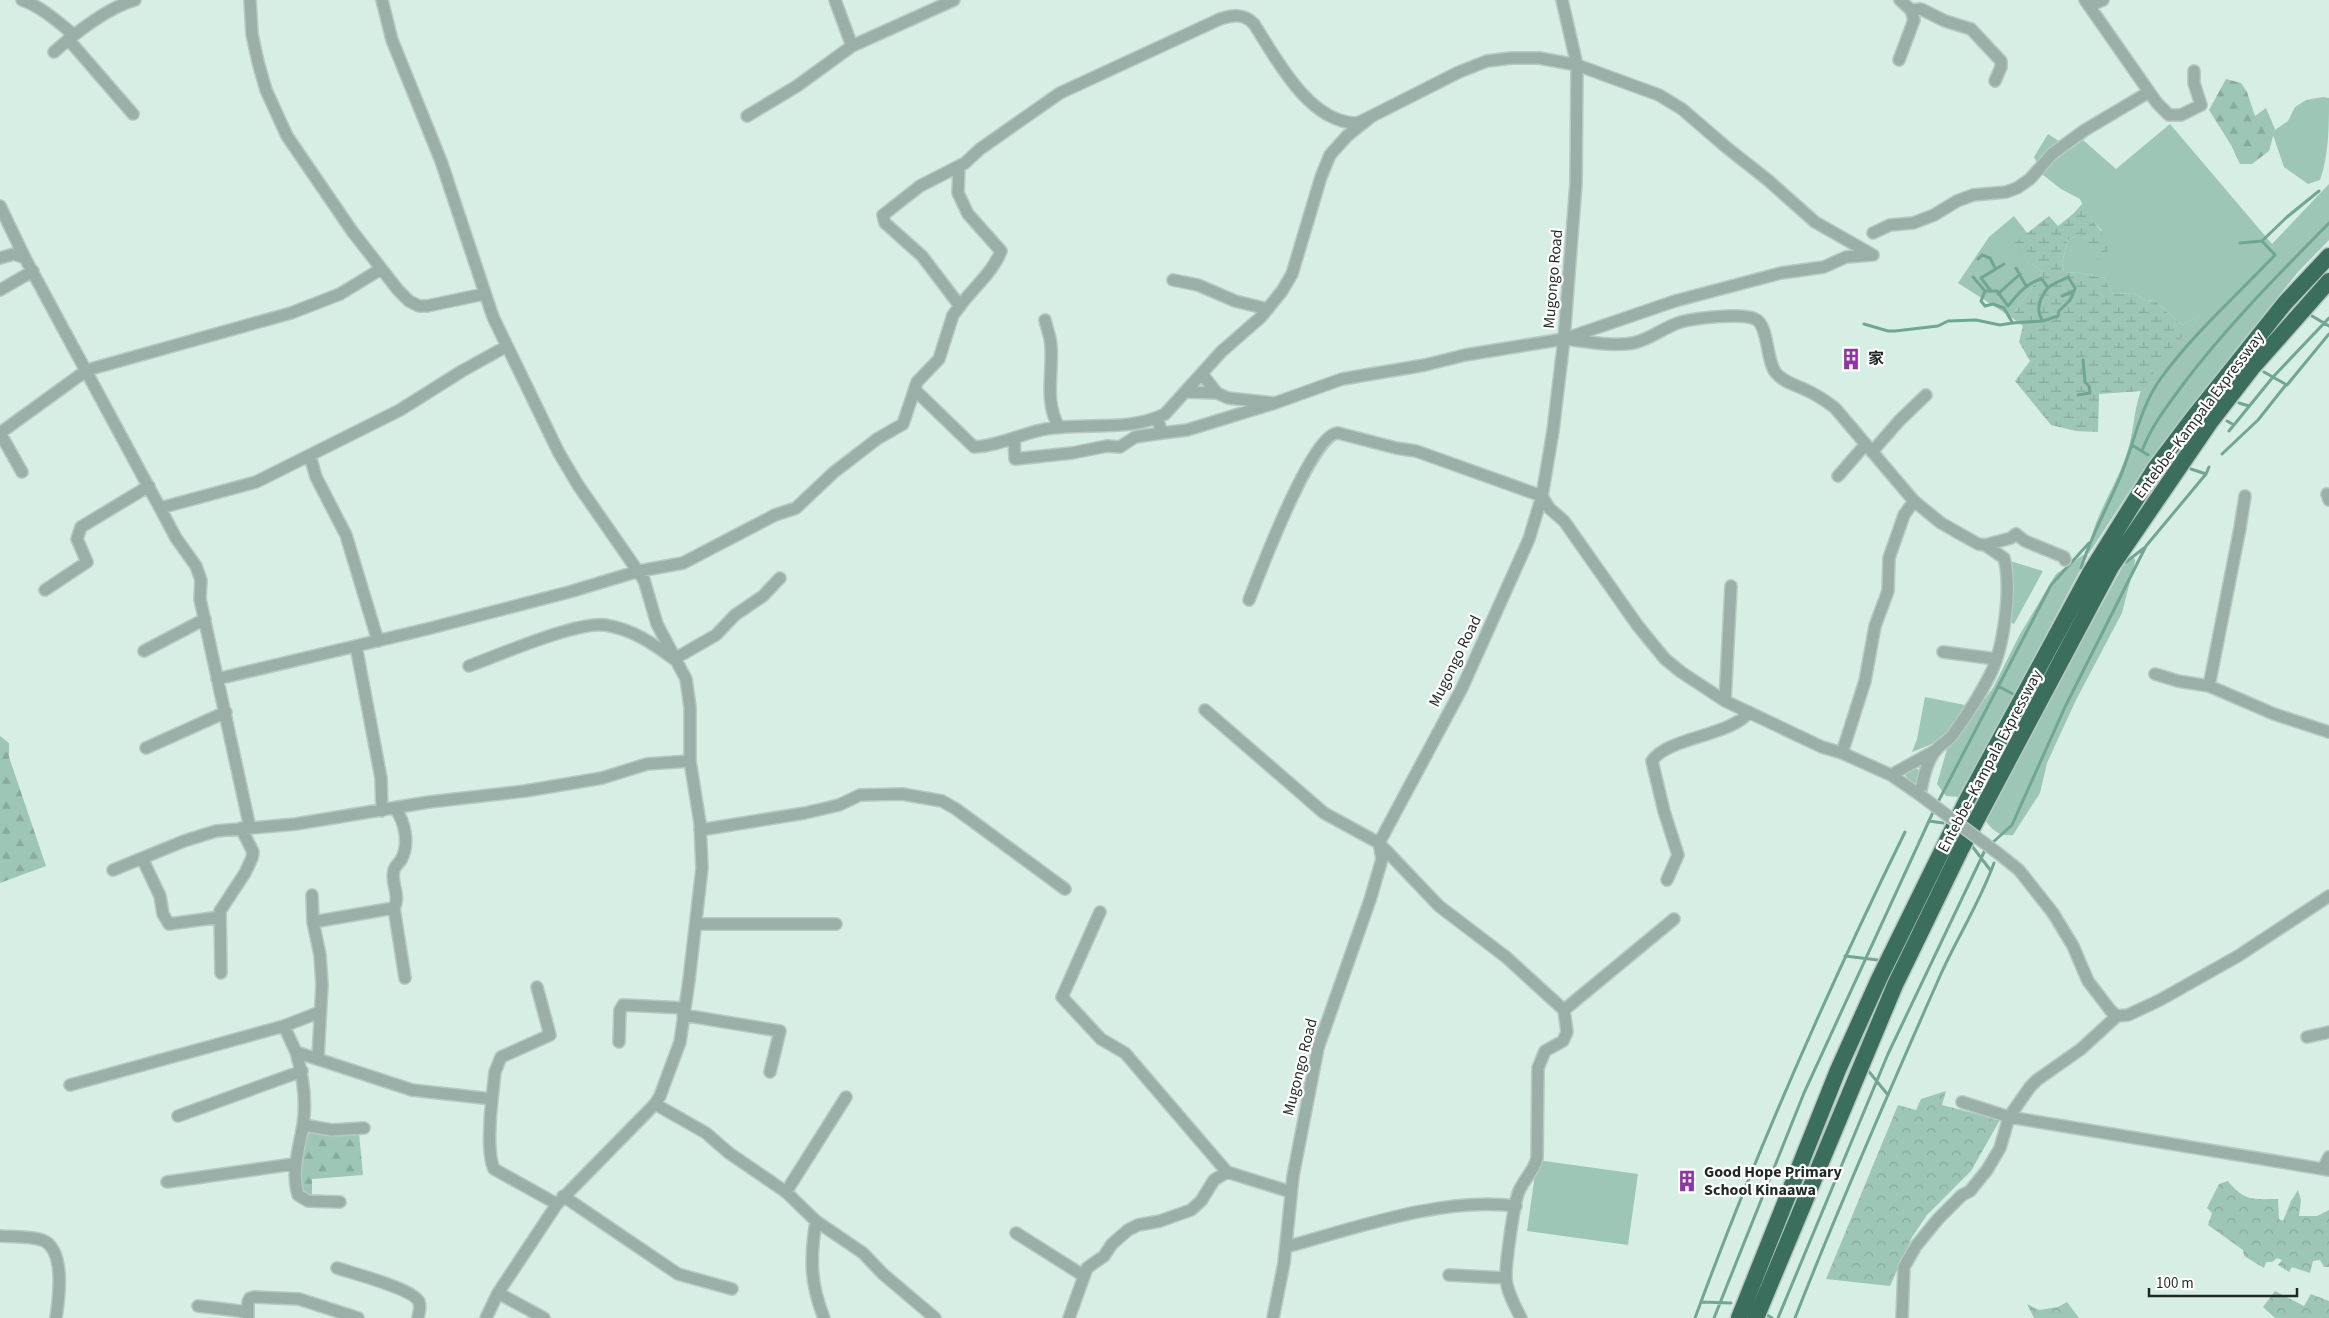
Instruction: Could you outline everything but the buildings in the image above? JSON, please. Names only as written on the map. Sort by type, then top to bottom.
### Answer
[{"type":"highway","name":"Entebbe–Kampala Expressway","points":[[1739,1318],[1838,1070],[1879,979],[1968,798],[2090,573],[2156,467],[2285,303],[2329,256]]},
{"type":"highway","name":"Entebbe–Kampala Expressway","points":[[1756,1318],[1895,985],[1960,851],[2111,567],[2211,420],[2252,368],[2329,281]]},
{"type":"street","points":[[22,0],[32,3],[54,18],[133,114]]},
{"type":"street","points":[[54,52],[71,37],[112,10],[135,0]]},
{"type":"street","points":[[250,0],[252,34],[258,62],[266,90],[287,136],[352,231],[398,290],[409,301],[419,306],[484,294]]},
{"type":"street","points":[[382,0],[392,40],[441,160],[484,294],[507,346],[559,453],[588,500],[644,580],[657,624],[686,679],[690,707],[690,762],[700,830],[702,868],[690,980],[683,1012],[680,1042],[660,1096],[655,1104],[560,1200],[498,1293],[486,1318]]},
{"type":"street","points":[[835,0],[852,46]]},
{"type":"street","points":[[747,116],[797,86],[852,46],[954,0]]},
{"type":"street","name":"Mugongo Road","points":[[1273,1318],[1286,1247],[1291,1192],[1318,1048],[1370,900],[1382,859],[1379,843],[1462,688],[1522,556],[1542,496],[1553,431],[1564,339],[1576,183],[1577,65],[1569,22],[1562,0]]},
{"type":"street","points":[[1899,60],[1913,24],[1914,16],[1911,10],[1900,0]]},
{"type":"street","points":[[2103,0],[2087,3],[2149,92],[2169,115],[2181,115],[2201,105],[2194,83],[2194,71]]},
{"type":"street","points":[[1911,10],[1921,9],[1945,21],[1970,29],[2000,61],[1999,75],[1995,81]]},
{"type":"street","points":[[960,306],[922,256],[882,218],[893,206],[920,186],[958,166],[1043,104],[1072,86],[1220,19],[1237,15],[1249,19],[1254,24],[1296,87],[1316,107],[1342,120],[1356,123],[1459,72],[1487,61],[1512,58],[1539,58],[1577,65],[1659,95],[1682,109],[1815,222],[1873,255],[1846,257],[1824,267],[1781,273],[1675,302],[1564,339],[1465,355],[1425,365],[1342,379],[1275,403],[1187,430],[1136,437],[1120,447],[1107,446],[1052,456],[1015,459],[1014,439]]},
{"type":"street","points":[[1873,233],[1890,225],[1913,223],[1934,215],[1957,201],[1973,195],[2006,192],[2016,188],[2030,179],[2052,154],[2085,130],[2149,92]]},
{"type":"street","points":[[916,391],[974,447],[989,447],[1040,430],[1059,427],[1126,424],[1157,418],[1174,406],[1221,352],[1262,318],[1282,291],[1292,274],[1321,177],[1330,155],[1347,136],[1372,116]]},
{"type":"street","points":[[217,679],[378,641],[639,572],[682,563],[775,515],[796,508],[833,473],[877,439],[903,424],[916,391],[917,382],[941,354],[950,323],[974,288],[996,264],[1001,251],[968,214],[958,193],[958,166]]},
{"type":"street","points":[[0,206],[32,272],[87,370],[176,538],[196,566],[201,580],[200,599],[226,712],[246,828],[253,852],[245,873],[220,911],[221,973]]},
{"type":"street","points":[[0,258],[14,254],[25,258]]},
{"type":"street","points":[[22,472],[0,433],[87,370],[291,313],[340,294],[382,269]]},
{"type":"street","points":[[0,290],[32,272]]},
{"type":"street","points":[[1173,280],[1198,285],[1235,301],[1268,309]]},
{"type":"street","points":[[1564,339],[1618,345],[1635,343],[1680,322],[1700,318],[1747,316],[1758,320],[1776,374],[1822,398],[1835,408],[1914,501],[1941,523],[1978,544],[1985,545],[2012,538],[2016,534],[2028,542],[2064,557],[2064,560]]},
{"type":"street","points":[[1045,320],[1051,344],[1050,401],[1053,418],[1059,427]]},
{"type":"street","points":[[160,508],[256,482],[400,410],[462,370],[507,346]]},
{"type":"street","points":[[1202,374],[1216,393]]},
{"type":"street","points":[[1186,392],[1216,393],[1228,398],[1275,403]]},
{"type":"street","points":[[1838,476],[1926,395]]},
{"type":"street","points":[[1228,398],[1228,418]]},
{"type":"street","points":[[1157,418],[1162,433]]},
{"type":"street","points":[[1249,600],[1281,519],[1309,465],[1329,436],[1334,433],[1416,451],[1542,496],[1549,508],[1564,521],[1616,597],[1665,659],[1681,672],[1725,701],[1822,747],[1842,753],[1891,775],[2019,870],[2054,913],[2073,946],[2088,981],[2117,1016]]},
{"type":"street","points":[[310,456],[316,476],[346,535],[378,641]]},
{"type":"street","points":[[45,590],[87,562],[77,539],[80,528],[149,486]]},
{"type":"street","points":[[2209,686],[2245,496]]},
{"type":"street","points":[[1842,753],[1865,681],[1875,626],[1888,590],[1889,558],[1904,515],[1914,501]]},
{"type":"street","points":[[1891,775],[1936,750],[1953,736],[1990,674],[1996,659],[2002,631],[2007,593],[2006,566],[2004,558],[1985,545]]},
{"type":"street","points":[[674,659],[716,635],[735,614],[763,596],[780,578]]},
{"type":"street","points":[[1725,701],[1731,586]]},
{"type":"street","points":[[144,651],[205,619]]},
{"type":"street","points":[[642,636],[657,624]]},
{"type":"street","points":[[470,666],[573,629],[592,625],[605,625],[642,636],[674,659]]},
{"type":"street","points":[[356,646],[380,778],[382,811]]},
{"type":"street","points":[[1943,652],[1996,659]]},
{"type":"street","points":[[2155,674],[2178,681],[2209,686],[2274,714],[2329,732]]},
{"type":"street","points":[[1205,710],[1324,813],[1379,843],[1439,906],[1506,957],[1564,1010],[1567,1032],[1563,1041],[1544,1051],[1538,1068],[1537,1158],[1535,1166],[1519,1191],[1516,1206],[1506,1278],[1509,1293],[1521,1318]]},
{"type":"street","points":[[146,748],[226,712]]},
{"type":"street","points":[[1667,880],[1678,855],[1664,811],[1652,760],[1678,745],[1741,720],[1749,712]]},
{"type":"street","points":[[1920,795],[1925,773],[1936,750]]},
{"type":"street","points":[[539,783],[593,775],[669,757],[690,762]]},
{"type":"street","points":[[113,870],[204,834],[296,824],[395,808],[561,786],[602,778],[647,764],[690,762]]},
{"type":"street","points":[[700,830],[805,813],[839,805],[860,795],[902,794],[942,801],[956,809],[1065,889]]},
{"type":"street","points":[[395,808],[403,820],[405,837],[403,854],[394,869],[398,901],[394,908],[405,978]]},
{"type":"street","points":[[142,858],[160,896],[164,914],[169,924],[220,917]]},
{"type":"street","points":[[312,895],[313,922],[320,956],[322,985],[318,1058]]},
{"type":"street","points":[[1902,1318],[1904,1267],[1916,1246],[1938,1219],[1962,1195],[1970,1191],[1987,1170],[2000,1148],[2009,1117],[2037,1080],[2081,1049],[2117,1016],[2128,1015],[2160,1000],[2238,956],[2329,896]]},
{"type":"street","points":[[313,922],[394,908]]},
{"type":"street","points":[[1100,912],[1062,997],[1101,1039],[1124,1054],[1227,1172],[1291,1192]]},
{"type":"street","points":[[1564,1010],[1674,919]]},
{"type":"street","points":[[696,924],[836,924]]},
{"type":"street","points":[[537,987],[550,1035],[501,1057],[495,1072],[490,1122],[491,1163],[494,1169],[560,1200],[678,1274],[732,1289]]},
{"type":"street","points":[[619,1042],[620,1010],[623,1005],[683,1012],[780,1031],[770,1072]]},
{"type":"street","points":[[70,1085],[284,1026],[320,1012]]},
{"type":"street","points":[[284,1026],[302,1071],[303,1125],[294,1164],[297,1190],[302,1198],[308,1201],[340,1202]]},
{"type":"street","points":[[2307,1037],[2329,1032]]},
{"type":"street","points":[[296,1052],[412,1090],[492,1099]]},
{"type":"street","points":[[178,1116],[302,1071]]},
{"type":"street","points":[[786,1192],[846,1097]]},
{"type":"street","points":[[1962,1102],[2009,1117],[2326,1170],[2329,1157]]},
{"type":"street","points":[[655,1104],[706,1133],[730,1153],[786,1192],[816,1221],[852,1244],[883,1274],[935,1318]]},
{"type":"street","points":[[303,1125],[332,1130],[364,1128]]},
{"type":"street","points":[[167,1182],[294,1164]]},
{"type":"street","points":[[1069,1318],[1087,1268],[1104,1256],[1112,1244],[1128,1230],[1191,1210],[1201,1201],[1214,1180],[1227,1172]]},
{"type":"street","points":[[1286,1247],[1379,1222],[1446,1207],[1497,1203],[1516,1206]]},
{"type":"street","points":[[816,1221],[811,1271],[813,1288],[824,1318]]},
{"type":"street","points":[[1016,1233],[1084,1276]]},
{"type":"street","points":[[0,1236],[34,1238],[44,1241],[53,1247],[60,1291],[56,1318]]},
{"type":"street","points":[[337,1268],[382,1281],[415,1298],[420,1305],[418,1318]]},
{"type":"street","points":[[1449,1276],[1506,1278]]},
{"type":"street","points":[[498,1293],[544,1318]]},
{"type":"street","points":[[198,1306],[248,1315],[250,1298],[298,1299],[358,1318]]},
{"type":"green space","points":[[2226,79],[2241,83],[2247,92],[2255,116],[2266,108],[2275,129],[2269,151],[2252,164],[2240,164],[2231,145],[2209,110]]},
{"type":"green space","points":[[2323,97],[2329,98],[2327,150],[2320,180],[2308,184],[2284,167],[2272,132],[2288,121],[2295,107],[2306,100]]},
{"type":"green space","points":[[2170,124],[2272,244],[2329,184],[2329,240],[2298,272],[2151,458],[2088,555],[2090,541],[2100,513],[2125,460],[2141,390],[2157,365],[2201,315],[2182,325],[2155,301],[2145,300],[2133,293],[2113,294],[2104,278],[2081,273],[2064,272],[2062,263],[2068,240],[2080,234],[2102,231],[2086,213],[2080,199],[2061,189],[2043,175],[2034,157],[2048,134],[2071,149],[2083,140],[2116,169]]},
{"type":"green space","points":[[2082,204],[2105,240],[2108,257],[2097,260],[2080,234],[2068,240],[2062,263],[2064,272],[2081,273],[2104,278],[2113,294],[2133,293],[2145,300],[2155,301],[2182,325],[2202,314],[2159,364],[2142,391],[2099,394],[2098,432],[2076,431],[2051,425],[2015,381],[2030,361],[2019,342],[2023,326],[2011,317],[2043,272],[2008,248],[2049,216],[2058,226]]},
{"type":"green space","points":[[2014,216],[2028,234],[2009,248],[2043,272],[2011,317],[1958,283],[1989,237]]},
{"type":"green space","points":[[2083,555],[2088,555],[1960,797],[1946,796],[1937,784],[1947,749],[1993,688],[2019,636],[2056,574]]},
{"type":"green space","points":[[2131,557],[2135,559],[2135,562],[2122,613],[2076,700],[2047,763],[2040,793],[2013,835],[2000,834],[1984,819],[2123,566]]},
{"type":"green space","points":[[2010,561],[2043,571],[2014,624],[2007,620]]},
{"type":"green space","points":[[1925,697],[1965,705],[1955,724],[1945,736],[1932,744],[1912,752],[1917,739]]},
{"type":"green space","points":[[0,736],[9,743],[9,757],[46,866],[0,883]]},
{"type":"green space","points":[[1911,768],[1918,769],[1919,783],[1915,784],[1908,780],[1905,774]]},
{"type":"green space","points":[[1946,1091],[1942,1105],[2000,1120],[1971,1171],[1927,1215],[1912,1237],[1890,1286],[1826,1279],[1898,1105],[1916,1110],[1921,1099]]},
{"type":"green space","points":[[305,1128],[359,1133],[363,1175],[312,1179],[312,1198],[302,1193],[297,1166]]},
{"type":"green space","points":[[1537,1160],[1638,1174],[1628,1245],[1527,1231]]},
{"type":"green space","points":[[2228,1181],[2239,1193],[2250,1198],[2278,1199],[2279,1219],[2283,1221],[2291,1201],[2298,1190],[2301,1200],[2299,1216],[2317,1216],[2329,1210],[2329,1267],[2324,1267],[2320,1260],[2313,1261],[2310,1273],[2292,1267],[2289,1272],[2278,1265],[2282,1260],[2277,1258],[2272,1262],[2266,1262],[2264,1268],[2244,1256],[2243,1250],[2208,1225],[2212,1213],[2207,1208],[2219,1184]]},
{"type":"green space","points":[[2275,1291],[2304,1306],[2311,1294],[2329,1301],[2329,1318],[2275,1318],[2263,1307]]},
{"type":"green space","points":[[2067,1302],[2079,1318],[2034,1318],[2027,1304],[2039,1310],[2058,1307]]},
{"type":"waterway","points":[[2240,243],[2262,241],[2287,217],[2319,191]]},
{"type":"waterway","points":[[2142,451],[2160,416],[2218,341],[2329,223]]},
{"type":"waterway","points":[[2081,568],[2090,543],[2123,470],[2143,411],[2154,389],[2187,346],[2275,255],[2262,241]]},
{"type":"waterway","points":[[1978,259],[1982,255],[1990,258],[1995,268]]},
{"type":"waterway","points":[[1991,291],[1981,278],[2004,264]]},
{"type":"waterway","points":[[2016,268],[2026,286]]},
{"type":"waterway","points":[[1998,294],[2020,274]]},
{"type":"waterway","points":[[1973,277],[1985,291],[1981,301],[1985,306],[1993,304],[2004,308],[2012,322]]},
{"type":"waterway","points":[[1864,324],[1888,331],[1895,331],[1938,326],[1948,321],[1976,320],[2000,325],[2043,321],[2058,316],[2059,311],[2071,299],[2075,288],[2068,277],[2049,287],[2042,296],[2039,304],[2039,313],[2043,321]]},
{"type":"waterway","points":[[1985,291],[1997,291],[2008,306],[2032,283],[2042,279],[2048,288]]},
{"type":"waterway","points":[[2062,296],[2074,291]]},
{"type":"waterway","points":[[2312,316],[2329,326]]},
{"type":"waterway","points":[[2229,431],[2273,377],[2329,318]]},
{"type":"waterway","points":[[2264,372],[2287,385],[2329,334]]},
{"type":"waterway","points":[[2078,395],[2090,393],[2089,386],[2085,382],[2083,360]]},
{"type":"waterway","points":[[2222,454],[2258,420],[2285,386]]},
{"type":"waterway","points":[[2239,403],[2249,406]]},
{"type":"waterway","points":[[2227,421],[2234,425]]},
{"type":"waterway","points":[[2132,445],[2148,455]]},
{"type":"waterway","points":[[1991,844],[2012,825],[2065,707],[2146,546],[2206,474],[2209,467]]},
{"type":"waterway","points":[[2191,469],[2206,474]]},
{"type":"waterway","points":[[1937,804],[2051,585],[2089,543]]},
{"type":"waterway","points":[[2126,562],[2144,548]]},
{"type":"waterway","points":[[1998,686],[2013,694]]},
{"type":"waterway","points":[[1714,1318],[1804,1093],[1934,810]]},
{"type":"waterway","points":[[1929,821],[1943,823]]},
{"type":"waterway","points":[[1695,1318],[1718,1256],[1794,1072],[1820,1012],[1905,832]]},
{"type":"waterway","points":[[1972,846],[1991,871]]},
{"type":"waterway","points":[[1778,1318],[1888,1054],[1986,848]]},
{"type":"waterway","points":[[1795,1318],[1847,1189],[1940,976],[1982,892],[1994,863]]},
{"type":"waterway","points":[[1845,956],[1878,960]]},
{"type":"waterway","points":[[1866,1068],[1888,1095]]},
{"type":"waterway","points":[[1701,1302],[1731,1303]]},
{"type":"waterway","points":[[1767,1315],[1772,1318]]},
{"type":"place","name":"家","points":[[1851,359]]},
{"type":"place","name":"Good Hope Primary School Kinaawa","points":[[1687,1181]]}]
